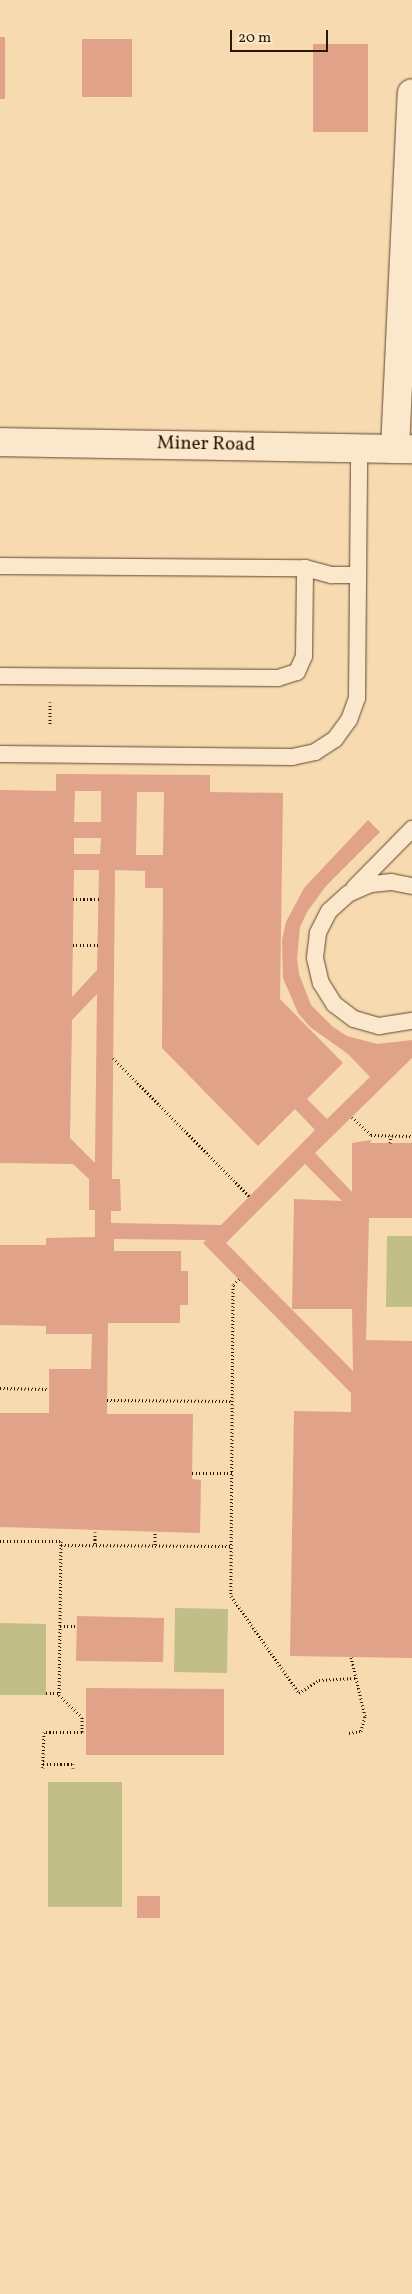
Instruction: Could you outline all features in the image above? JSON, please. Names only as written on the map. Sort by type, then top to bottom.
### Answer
[{"type":"street","points":[[404,449],[412,93]]},
{"type":"street","name":"Miner Road","points":[[0,442],[404,449]]},
{"type":"lane","points":[[0,754],[292,757],[315,752],[335,739],[349,720],[357,698],[359,448]]},
{"type":"lane","points":[[0,566],[305,568],[332,575],[358,575]]},
{"type":"lane","points":[[0,676],[278,678],[297,672],[304,656],[305,568]]},
{"type":"lane","points":[[412,830],[329,911],[318,933],[315,958],[321,982],[334,1004],[354,1019],[379,1026],[412,1021]]},
{"type":"lane","points":[[348,894],[371,884],[391,882],[412,886]]},
{"type":"path","points":[[50,693],[50,724]]},
{"type":"path","points":[[73,899],[99,899]]},
{"type":"path","points":[[73,945],[98,945]]},
{"type":"path","points":[[113,1058],[249,1196]]},
{"type":"path","points":[[352,1118],[371,1135],[412,1136]]},
{"type":"path","points":[[390,1143],[391,1136]]},
{"type":"path","points":[[239,1279],[233,1285],[231,1596],[299,1693],[319,1680],[355,1678]]},
{"type":"path","points":[[0,1388],[50,1389]]},
{"type":"path","points":[[108,1400],[232,1401]]},
{"type":"path","points":[[192,1473],[232,1473]]},
{"type":"path","points":[[95,1532],[95,1545]]},
{"type":"path","points":[[155,1533],[155,1546]]},
{"type":"path","points":[[0,1541],[61,1541],[59,1693],[82,1717],[82,1732],[44,1732],[43,1766],[73,1764],[73,1768]]},
{"type":"path","points":[[61,1545],[231,1546]]},
{"type":"path","points":[[60,1626],[76,1626]]},
{"type":"path","points":[[349,1733],[361,1731],[365,1716],[351,1657]]},
{"type":"path","points":[[46,1693],[59,1693]]},
{"type":"shaded area","points":[[387,1236],[412,1236],[412,1307],[386,1307]]},
{"type":"shaded area","points":[[175,1608],[228,1609],[227,1673],[174,1672]]},
{"type":"shaded area","points":[[0,1623],[46,1624],[46,1695],[0,1695]]},
{"type":"shaded area","points":[[48,1782],[122,1782],[122,1907],[48,1907]]},
{"type":"building","points":[[0,37],[5,37],[5,99],[0,99]]},
{"type":"building","points":[[82,39],[132,39],[132,97],[82,97]]},
{"type":"building","points":[[313,44],[368,44],[368,132],[313,132]]},
{"type":"building","points":[[56,774],[210,775],[210,792],[283,793],[280,999],[343,1063],[307,1099],[327,1119],[370,1077],[348,1054],[310,1027],[298,1013],[283,978],[282,940],[286,922],[304,888],[368,820],[380,832],[326,886],[307,912],[300,927],[297,958],[299,974],[311,1005],[333,1027],[347,1036],[377,1044],[412,1040],[412,1058],[315,1153],[352,1192],[352,1143],[371,1140],[370,1143],[412,1143],[412,1218],[369,1218],[366,1340],[412,1341],[412,1658],[290,1656],[294,1411],[351,1412],[351,1393],[203,1243],[206,1240],[114,1239],[114,1251],[181,1251],[181,1271],[188,1271],[188,1305],[180,1305],[180,1323],[108,1323],[107,1414],[193,1414],[192,1479],[201,1480],[200,1533],[0,1527],[0,1413],[49,1413],[49,1369],[91,1369],[92,1334],[46,1334],[46,1326],[0,1325],[0,1245],[46,1245],[46,1238],[95,1237],[95,1210],[89,1210],[89,1179],[73,1164],[0,1163],[0,790],[56,791]],"holes":[[[75,791],[101,791],[101,822],[74,822]],[[137,792],[164,792],[163,855],[136,855]],[[74,838],[101,838],[100,854],[74,854]],[[74,870],[99,870],[97,970],[72,997]],[[115,870],[145,871],[145,888],[163,888],[162,1048],[258,1146],[295,1109],[315,1130],[221,1225],[111,1223],[111,1211],[121,1211],[120,1179],[112,1179]],[[97,994],[95,1163],[70,1138],[72,1020]],[[305,1164],[342,1201],[294,1199],[292,1309],[352,1309],[353,1371],[226,1243]]]},
{"type":"building","points":[[77,1616],[164,1618],[163,1662],[76,1661]]},
{"type":"building","points":[[86,1688],[224,1689],[224,1755],[86,1755]]},
{"type":"building","points":[[137,1896],[160,1896],[160,1918],[137,1918]]}]
